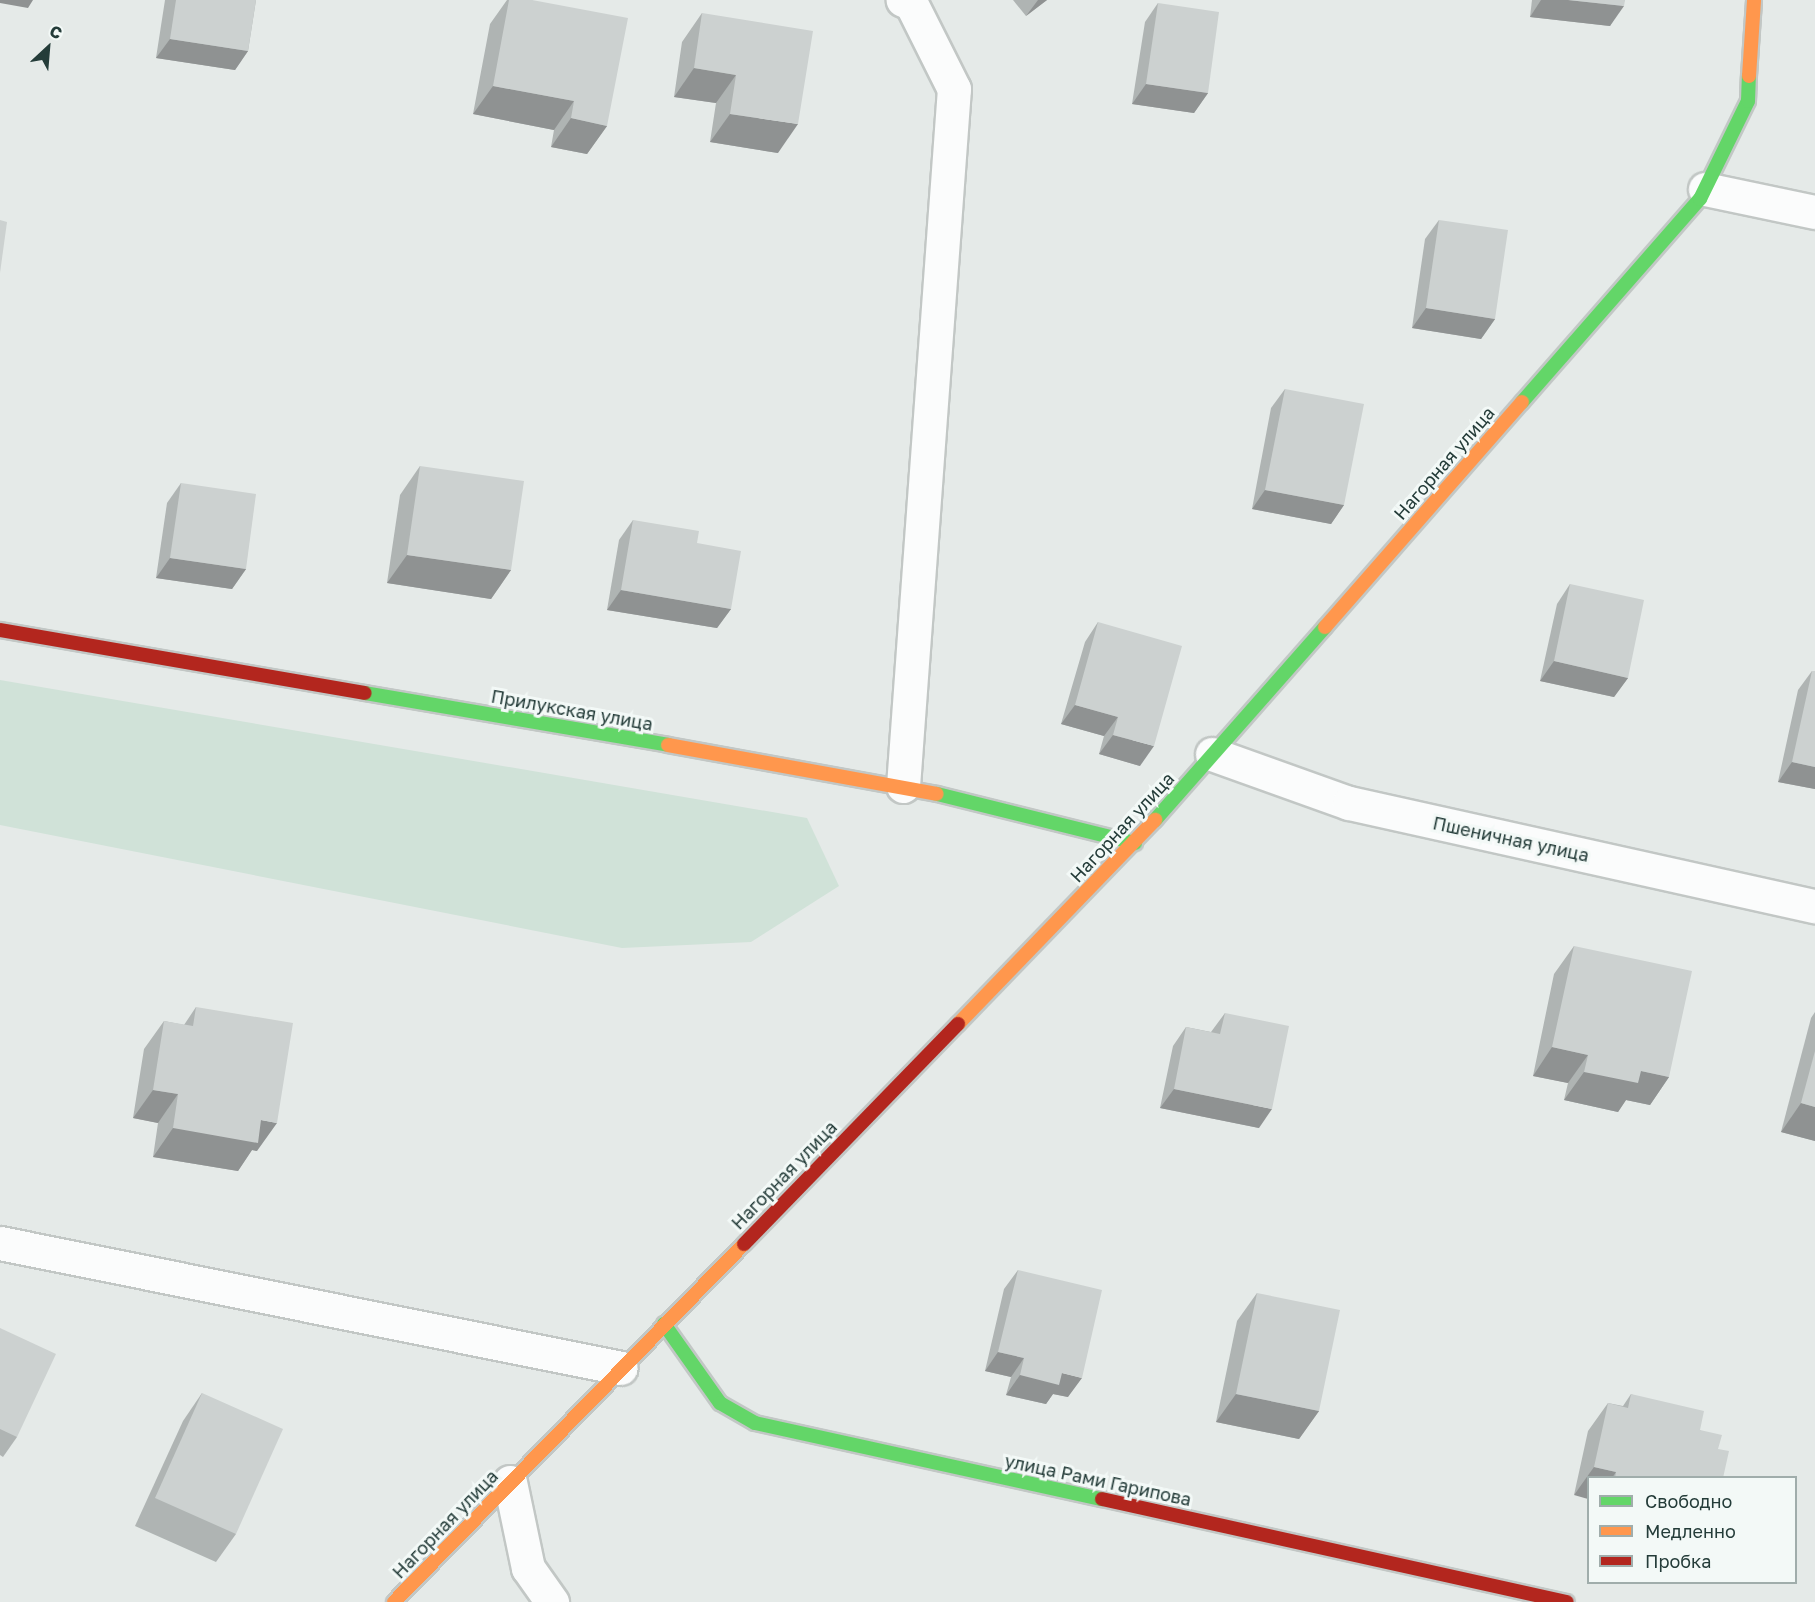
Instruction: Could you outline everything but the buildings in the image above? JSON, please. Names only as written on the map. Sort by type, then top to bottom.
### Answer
[{"type":"street","name":"Нагорная улица","points":[[394,1602],[1135,843],[1705,189],[1748,101],[1754,0]]},
{"type":"street","points":[[903,786],[954,89],[907,2]]},
{"type":"street","points":[[1705,189],[1815,212]]},
{"type":"street","name":"Прилукская улица","points":[[0,630],[903,786],[1135,843]]},
{"type":"street","name":"Пшеничная улица","points":[[1212,754],[1349,803],[1815,906]]},
{"type":"street","points":[[0,1243],[621,1368]]},
{"type":"street","name":"улица Рами Гарипова","points":[[664,1324],[720,1403],[755,1423],[1567,1602]]},
{"type":"street","points":[[510,1482],[528,1568],[552,1602]]},
{"type":"green space","points":[[0,680],[807,818],[839,886],[751,942],[622,948],[0,825]]},
{"type":"traffic: fast","points":[[1522,402],[1700,199],[1748,101],[1749,76]]},
{"type":"traffic: fast","points":[[1155,820],[1325,627]]},
{"type":"traffic: fast","points":[[365,693],[668,745]]},
{"type":"traffic: fast","points":[[937,794],[1135,843]]},
{"type":"traffic: fast","points":[[664,1324],[720,1403],[755,1423],[1102,1499]]},
{"type":"traffic: slow","points":[[1749,76],[1754,0]]},
{"type":"traffic: slow","points":[[1325,627],[1522,402]]},
{"type":"traffic: slow","points":[[668,745],[937,794]]},
{"type":"traffic: slow","points":[[958,1024],[1155,820]]},
{"type":"traffic: slow","points":[[394,1602],[744,1244]]},
{"type":"traffic: jam","points":[[0,630],[365,693]]},
{"type":"traffic: jam","points":[[744,1244],[958,1024]]},
{"type":"traffic: jam","points":[[1102,1499],[1567,1602]]}]
